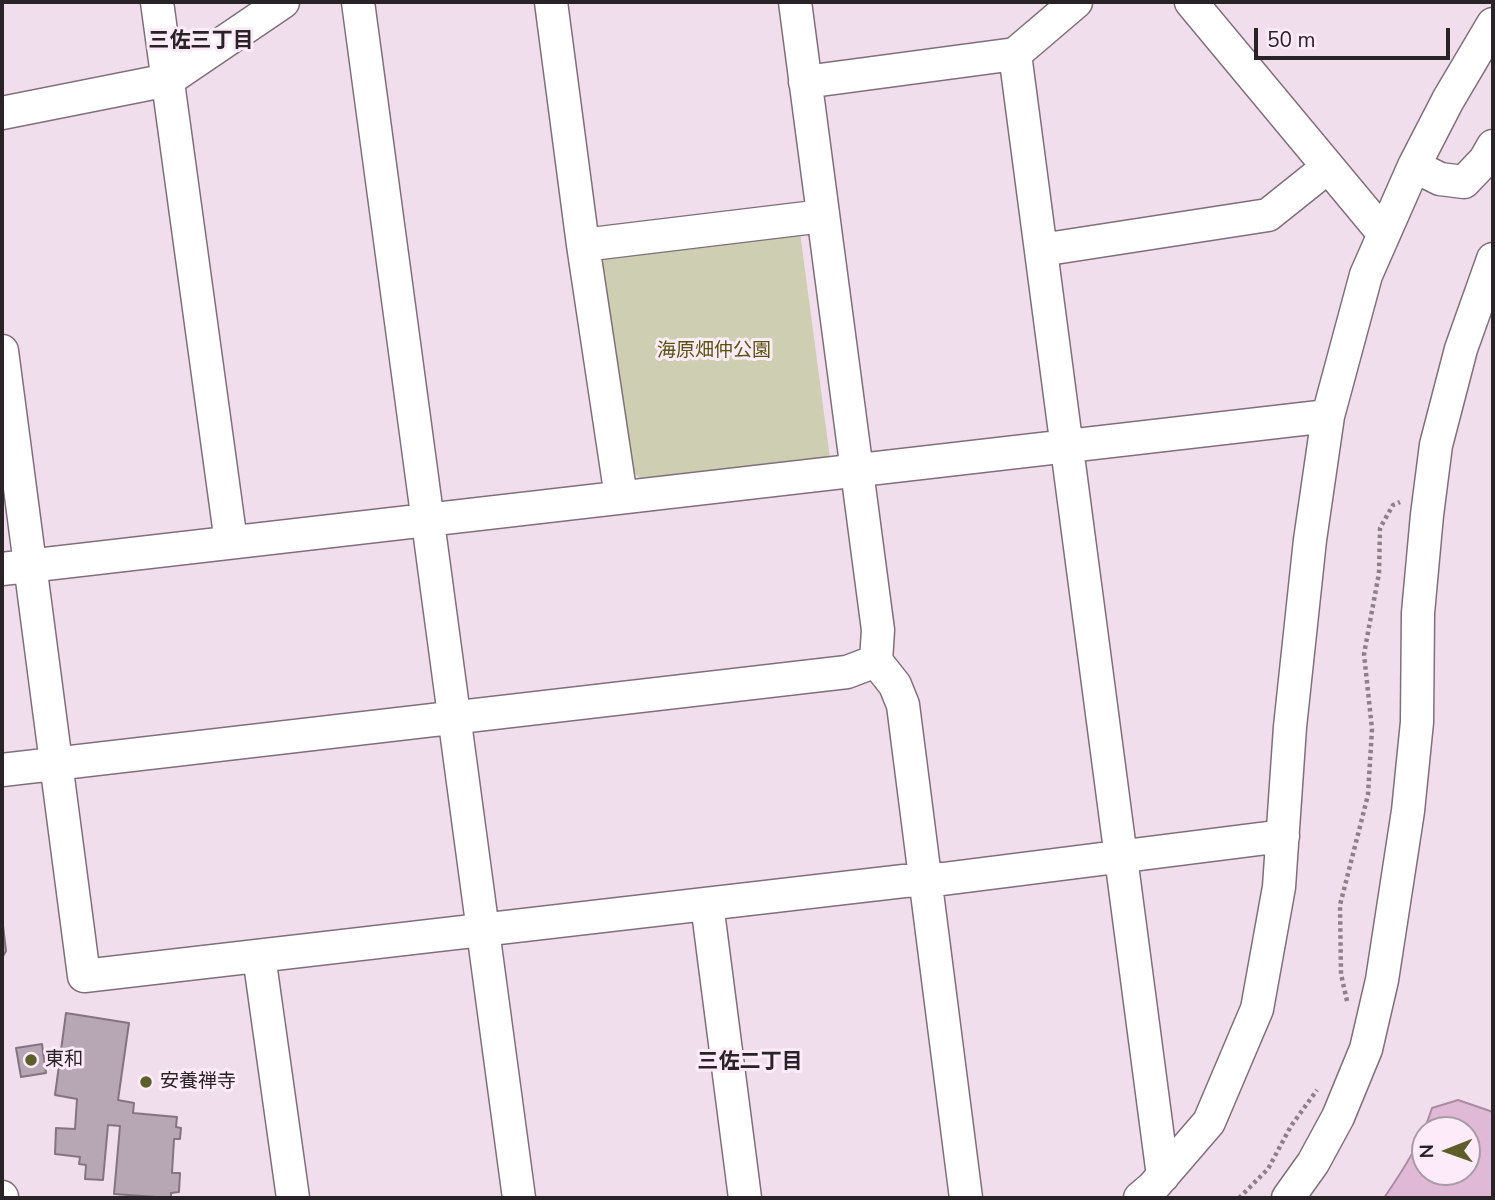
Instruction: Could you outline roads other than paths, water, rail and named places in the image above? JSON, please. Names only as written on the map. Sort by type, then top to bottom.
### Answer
[{"type":"street","points":[[157,2],[231,542]]},
{"type":"street","points":[[2,113],[168,80],[283,2]]},
{"type":"street","points":[[358,2],[519,1198]]},
{"type":"street","points":[[551,2],[583,245],[621,497]]},
{"type":"street","points":[[795,2],[878,630],[876,661],[895,685],[903,705],[966,1198]]},
{"type":"street","points":[[806,82],[1015,54],[1076,2]]},
{"type":"street","points":[[1191,2],[1384,234]]},
{"type":"street","points":[[1140,1198],[1163,1176],[1209,1122],[1257,1009],[1279,887],[1293,700],[1310,540],[1328,416],[1366,275],[1414,166],[1448,100],[1493,24]]},
{"type":"street","points":[[1015,54],[1163,1176]]},
{"type":"street","points":[[1414,166],[1440,179],[1464,182],[1485,160],[1493,146]]},
{"type":"street","points":[[1041,250],[1268,215],[1328,167]]},
{"type":"street","points":[[583,245],[823,216]]},
{"type":"street","points":[[1288,1198],[1338,1117],[1366,1049],[1382,980],[1408,811],[1417,722],[1418,613],[1436,445],[1461,348],[1493,259]]},
{"type":"street","points":[[2,351],[16,567],[56,764],[84,976],[925,880],[1283,836]]},
{"type":"street","points":[[16,567],[1328,416]]},
{"type":"street","points":[[2,770],[847,673],[876,661]]},
{"type":"street","points":[[706,904],[745,1198]]},
{"type":"street","points":[[259,956],[293,1198]]},
{"type":"place","name":"東和","points":[[31,1060]]},
{"type":"place","name":"安養禅寺","points":[[146,1082]]},
{"type":"district","name":"三佐三丁目","points":[[201,42]]},
{"type":"district","name":"三佐二丁目","points":[[750,1063]]},
{"type":"park label","name":"海原畑仲公園","points":[[714,351]]}]
